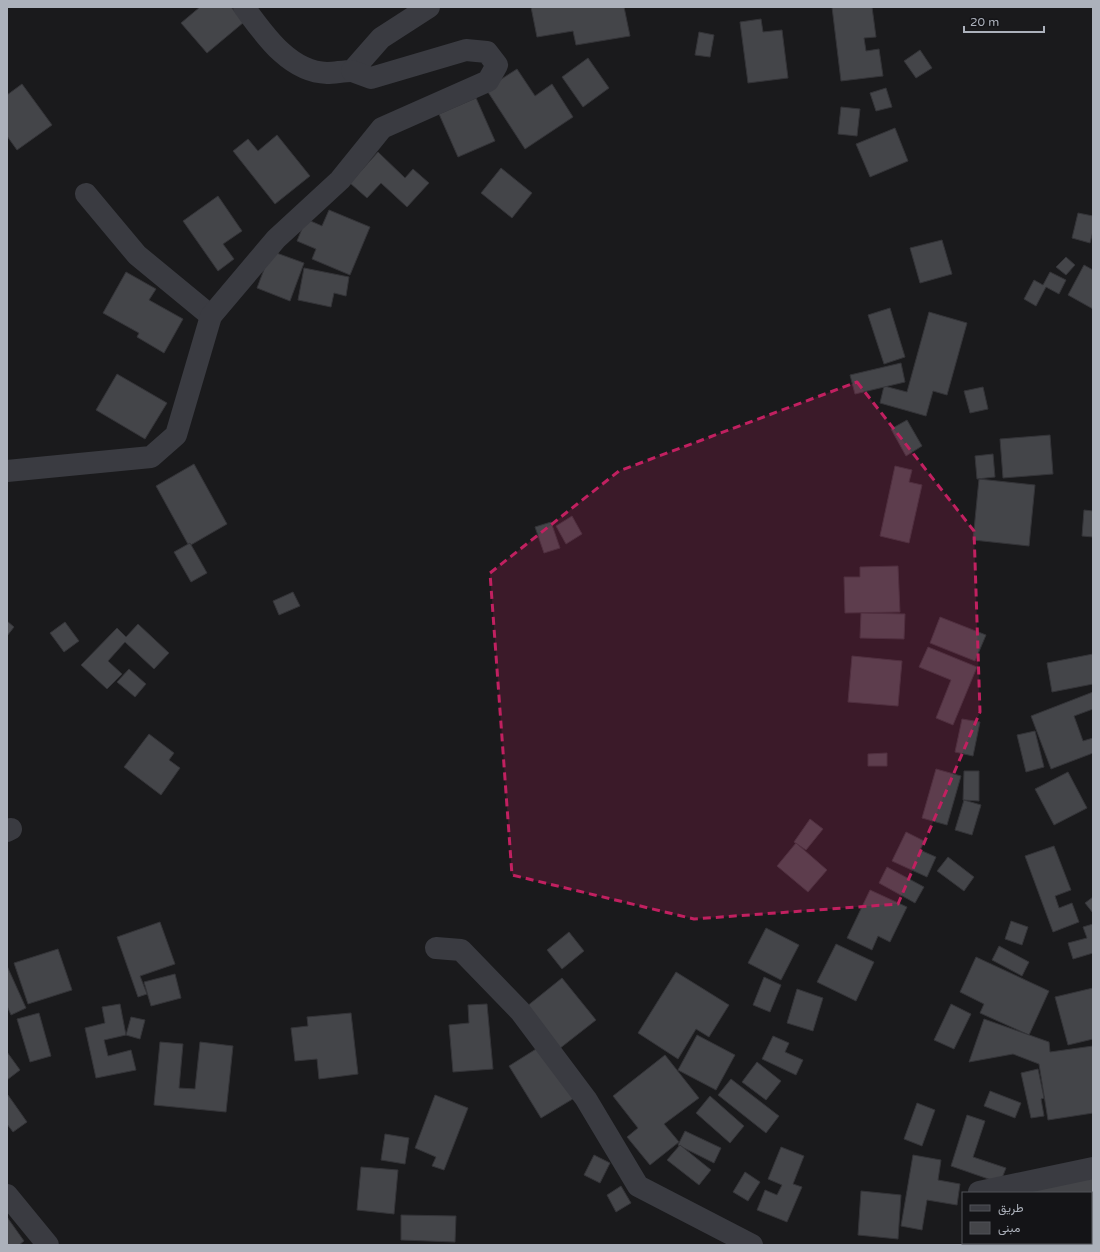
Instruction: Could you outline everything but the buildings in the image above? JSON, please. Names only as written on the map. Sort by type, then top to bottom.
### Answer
[{"type":"street","points":[[7,471],[151,457],[176,435],[211,316],[276,239],[340,180],[382,128],[488,81],[497,65],[487,52],[466,50],[371,78],[352,71],[325,73],[297,65],[266,37],[244,7]]},
{"type":"street","points":[[352,71],[381,38],[429,7]]},
{"type":"street","points":[[86,194],[137,255],[211,316]]},
{"type":"street","points":[[436,948],[461,950],[520,1011],[586,1099],[638,1186],[752,1245]]},
{"type":"street","points":[[979,1192],[1093,1168]]},
{"type":"street","points":[[7,1195],[48,1245]]},
{"type":"highlighted area","points":[[857,382],[974,531],[980,712],[898,904],[694,919],[512,875],[490,573],[619,471]]}]
